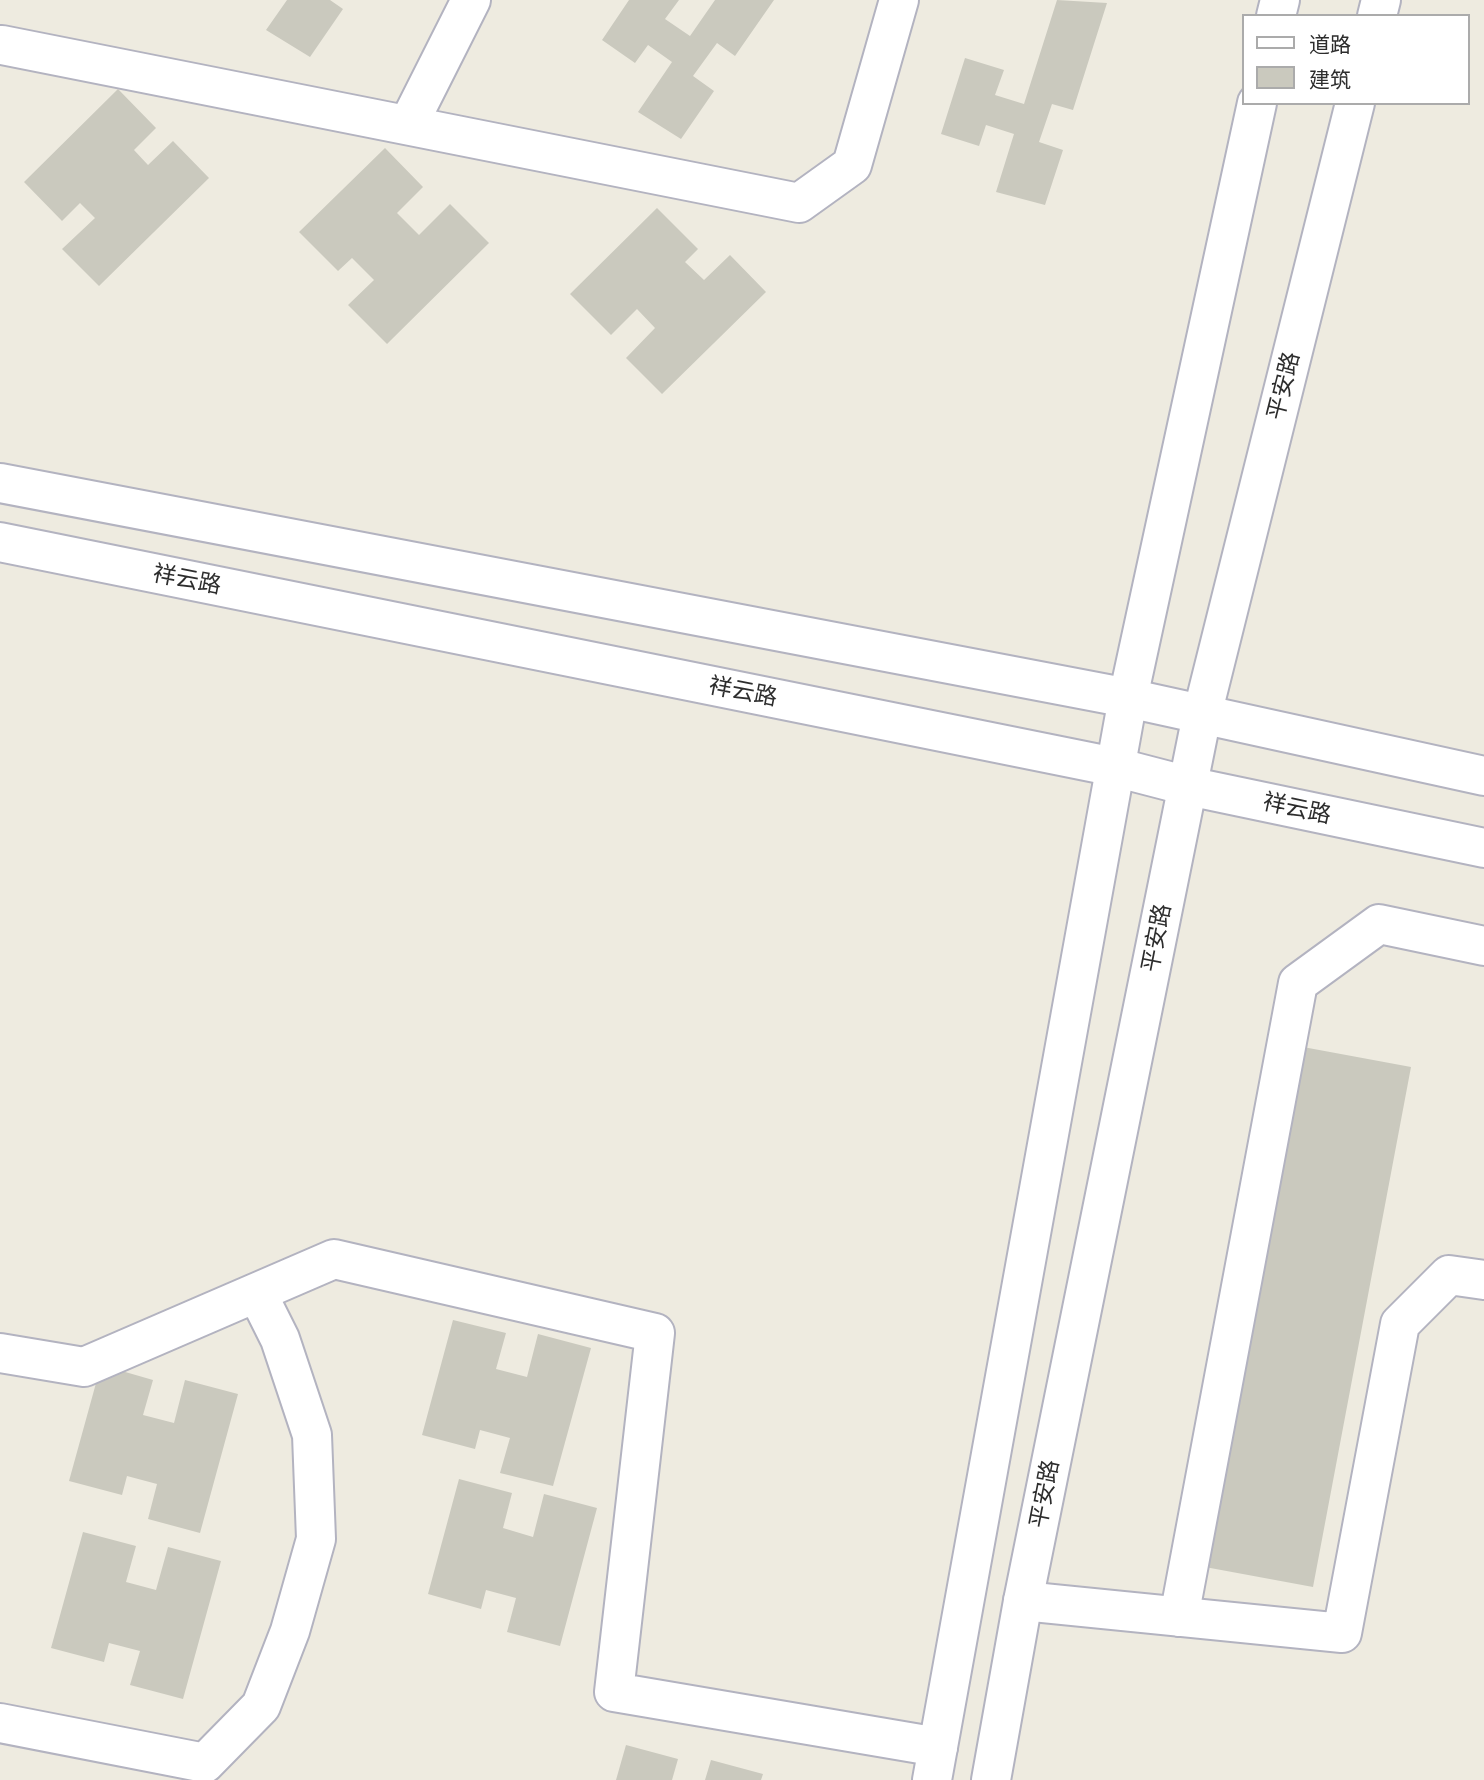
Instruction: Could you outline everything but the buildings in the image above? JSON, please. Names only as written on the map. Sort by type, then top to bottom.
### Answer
[{"type":"street","points":[[408,125],[471,0]]},
{"type":"street","points":[[1,45],[799,203],[852,165],[899,0]]},
{"type":"street","points":[[0,1353],[84,1367],[334,1259],[655,1333],[614,1692],[935,1763],[1128,698],[1258,105]]},
{"type":"street","name":"平安路","points":[[991,1780],[1023,1601],[1202,715],[1354,105]]},
{"type":"street","points":[[0,483],[1128,698],[1484,776]]},
{"type":"street","name":"祥云路","points":[[0,542],[1115,767],[1188,786],[1484,848]]},
{"type":"street","points":[[1180,1617],[1298,983],[1379,924],[1484,946]]},
{"type":"street","points":[[1023,1601],[1342,1633],[1400,1324],[1449,1275],[1484,1280]]},
{"type":"street","points":[[0,1723],[205,1763],[261,1706],[290,1630],[316,1539],[312,1435],[280,1339],[257,1293]]}]
